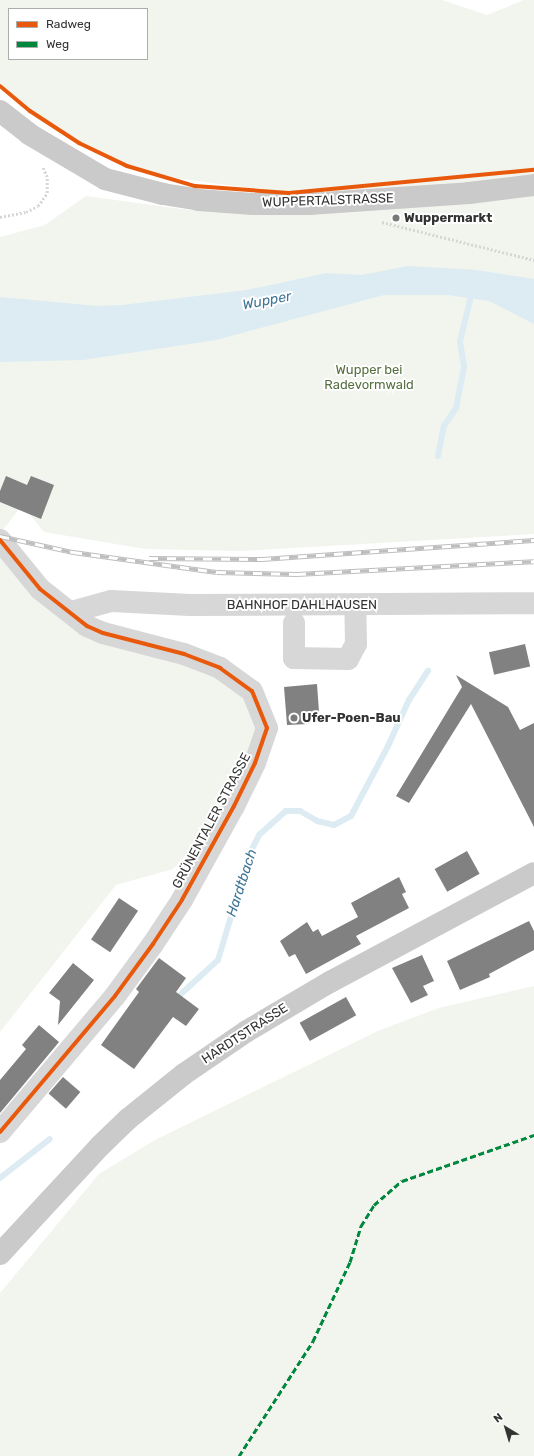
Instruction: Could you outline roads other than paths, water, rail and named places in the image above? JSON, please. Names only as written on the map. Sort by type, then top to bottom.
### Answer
[{"type":"main road","name":"WUPPERTALSTRASSE","points":[[0,111],[40,141],[105,179],[162,194],[199,200],[254,204],[309,204],[468,193],[534,185]]},
{"type":"main road","name":"HARDTSTRASSE","points":[[0,1254],[100,1146],[128,1119],[184,1074],[247,1031],[330,982],[534,873]]},
{"type":"street","name":"GRÜNENTALER STRASSE","points":[[0,540],[40,589],[87,626],[103,633],[184,654],[220,668],[252,691],[267,728],[256,763],[230,813],[182,900],[153,944],[115,996],[0,1132]]},
{"type":"street","name":"BAHNHOF DAHLHAUSEN","points":[[71,612],[111,601],[190,605],[534,603]]},
{"type":"street","points":[[294,623],[294,658],[348,659],[356,644],[355,605]]},
{"type":"water","name":"Wupper","points":[[408,266],[476,270],[534,279],[534,324],[489,301],[448,295],[384,295],[216,340],[83,360],[0,362],[0,297],[97,306],[122,305],[247,290],[327,273],[361,275]]},
{"type":"waterway","name":"Hardtbach","points":[[438,456],[444,426],[456,408],[464,367],[460,341],[472,292]]},
{"type":"waterway","name":"Hardtbach","points":[[181,994],[218,960],[250,853],[259,835],[286,811],[300,811],[317,821],[334,825],[351,816],[388,746],[409,700],[428,671]]},
{"type":"waterway","name":"Hardtbach","points":[[0,1178],[50,1139]]},
{"type":"railway","points":[[0,536],[73,552],[217,572],[297,574],[534,561]]},
{"type":"railway","points":[[149,558],[262,559],[534,540]]},
{"type":"place","name":"Wuppermarkt","points":[[396,218]]},
{"type":"place","name":"Ufer-Poen-Bau","points":[[294,718]]},
{"type":"park label","name":"Wupper bei Radevormwald","points":[[369,378]]}]
